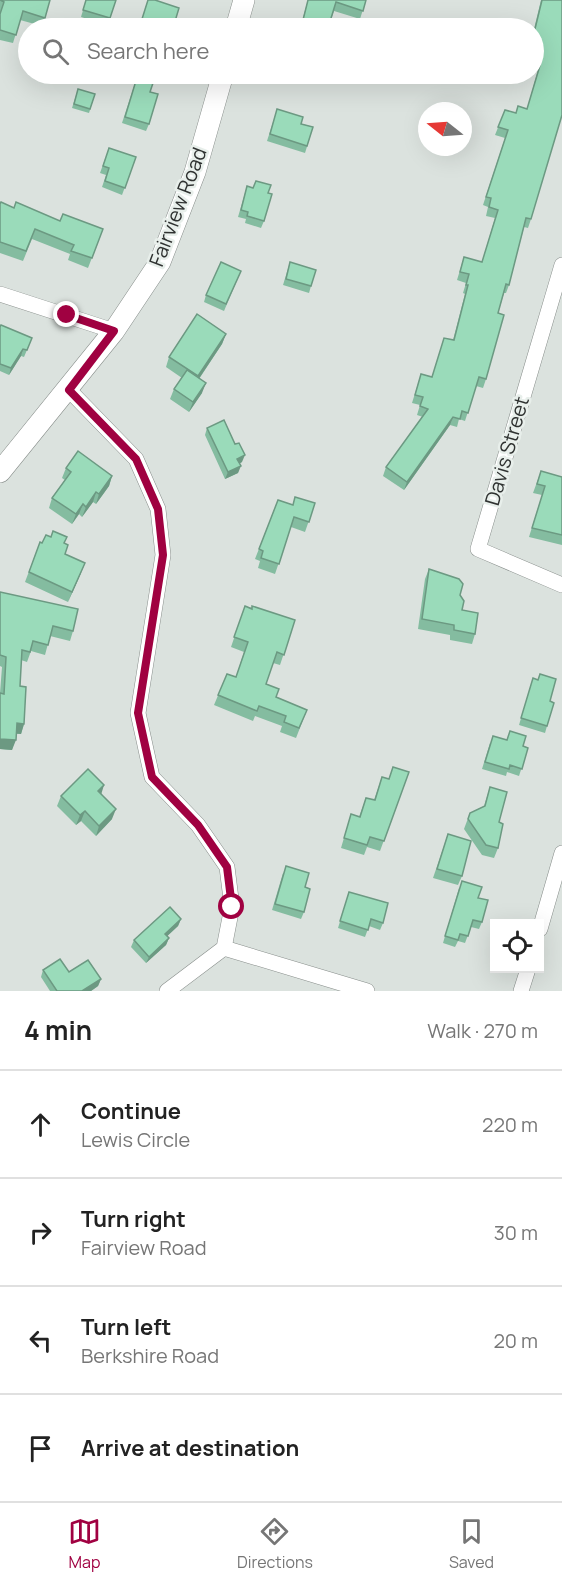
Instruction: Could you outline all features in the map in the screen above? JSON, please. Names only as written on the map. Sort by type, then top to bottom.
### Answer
[{"type":"street","points":[[239,18],[244,0]]},
{"type":"street","name":"Fairview Road","points":[[0,472],[69,390],[114,331],[160,262],[195,172],[220,84]]},
{"type":"street","name":"Davis Street","points":[[562,265],[478,549],[562,585]]},
{"type":"street","points":[[0,294],[114,331]]},
{"type":"street","points":[[69,390],[136,459],[158,509],[163,555],[138,713],[152,777],[198,825],[227,867],[232,907],[224,948],[167,991]]},
{"type":"street","points":[[543,919],[562,853]]},
{"type":"street","points":[[224,948],[367,991]]},
{"type":"street","points":[[521,991],[527,973]]},
{"type":"building","points":[[0,0],[50,0],[45,18],[23,11],[21,18],[18,18],[16,35],[0,30],[0,14],[4,2]]},
{"type":"building","points":[[86,0],[116,0],[110,18],[83,10]]},
{"type":"building","points":[[148,0],[179,8],[176,18],[142,18]]},
{"type":"building","points":[[308,0],[366,0],[363,11],[336,2],[331,18],[304,18]]},
{"type":"building","points":[[542,0],[562,0],[562,115],[531,219],[526,218],[509,285],[506,284],[498,313],[504,315],[486,379],[479,377],[468,413],[462,411],[460,419],[453,417],[407,482],[386,467],[428,409],[420,406],[423,397],[415,395],[421,374],[432,377],[444,338],[454,340],[468,285],[466,285],[469,274],[460,272],[464,257],[482,262],[498,210],[489,207],[491,198],[486,197],[508,130],[498,127],[505,110],[516,113],[518,106],[527,109],[534,84],[544,84],[544,18],[538,18]]},
{"type":"building","points":[[135,84],[153,84],[150,92],[158,94],[149,124],[125,117]]},
{"type":"building","points":[[78,89],[95,94],[90,109],[74,104]]},
{"type":"building","points":[[277,109],[303,117],[301,124],[313,127],[307,146],[270,134]]},
{"type":"building","points":[[109,148],[136,157],[125,188],[105,181],[109,168],[103,166]]},
{"type":"building","points":[[256,181],[271,185],[268,193],[272,194],[264,221],[247,216],[248,212],[241,210],[247,186],[253,188]]},
{"type":"building","points":[[1,202],[14,208],[16,202],[60,221],[63,214],[103,229],[92,258],[71,251],[74,245],[35,229],[26,251],[0,242]]},
{"type":"building","points":[[221,262],[241,271],[226,304],[206,295]]},
{"type":"building","points":[[290,262],[316,270],[311,286],[286,279]]},
{"type":"building","points":[[197,314],[226,334],[198,376],[169,357]]},
{"type":"building","points":[[1,325],[32,338],[27,350],[23,349],[11,368],[0,364]]},
{"type":"building","points":[[187,370],[206,383],[193,402],[174,389]]},
{"type":"building","points":[[224,420],[235,444],[239,443],[245,455],[237,459],[241,466],[228,472],[207,428]]},
{"type":"building","points":[[78,451],[112,476],[99,494],[96,492],[86,507],[83,504],[76,514],[52,498],[71,472],[66,468]]},
{"type":"building","points":[[541,471],[562,477],[562,535],[532,528],[545,486],[537,484]]},
{"type":"building","points":[[295,497],[315,503],[309,522],[294,517],[279,564],[261,558],[263,551],[259,549],[278,500],[293,505]]},
{"type":"building","points":[[53,531],[67,537],[64,543],[68,545],[65,554],[85,563],[72,592],[29,572],[40,542],[42,543],[46,535],[51,537]]},
{"type":"building","points":[[429,569],[459,579],[463,584],[460,595],[464,601],[462,610],[478,613],[475,634],[454,630],[454,625],[422,619]]},
{"type":"building","points":[[0,592],[78,609],[73,631],[53,626],[48,645],[33,641],[30,652],[22,650],[20,686],[26,687],[24,724],[17,723],[16,740],[0,739],[0,693],[4,694],[6,657],[0,655]]},
{"type":"building","points":[[245,606],[252,609],[252,606],[295,620],[284,655],[277,652],[266,684],[279,689],[276,697],[307,710],[299,728],[284,722],[286,716],[259,706],[257,711],[218,695],[227,674],[236,677],[248,642],[234,637]]},
{"type":"building","points":[[540,674],[556,679],[550,701],[554,703],[547,726],[521,718],[533,678],[538,680]]},
{"type":"building","points":[[510,731],[526,736],[523,746],[528,748],[522,769],[510,765],[509,769],[485,762],[493,736],[507,740]]},
{"type":"building","points":[[393,767],[409,772],[384,841],[370,837],[367,845],[344,838],[351,814],[360,817],[366,798],[375,800],[382,777],[389,779]]},
{"type":"building","points":[[88,769],[104,785],[98,791],[116,809],[99,826],[85,811],[80,815],[61,796]]},
{"type":"building","points":[[490,787],[507,792],[499,822],[503,824],[498,848],[486,845],[468,819],[470,813],[485,806]]},
{"type":"building","points":[[448,834],[471,841],[462,876],[437,869]]},
{"type":"building","points":[[286,866],[309,873],[305,887],[310,889],[304,912],[275,904]]},
{"type":"building","points":[[462,881],[482,887],[478,898],[488,900],[482,922],[473,920],[468,936],[460,934],[458,940],[445,936]]},
{"type":"building","points":[[349,892],[388,903],[383,923],[371,919],[368,930],[340,921]]},
{"type":"building","points":[[170,907],[181,919],[165,934],[169,938],[149,957],[134,940]]},
{"type":"building","points":[[60,959],[69,972],[88,960],[101,979],[82,991],[57,991],[43,970]]},
{"type":"route","points":[[67,315],[114,331],[69,390],[136,459],[158,509],[163,555],[138,713],[152,777],[198,825],[227,867],[232,907]]}]
